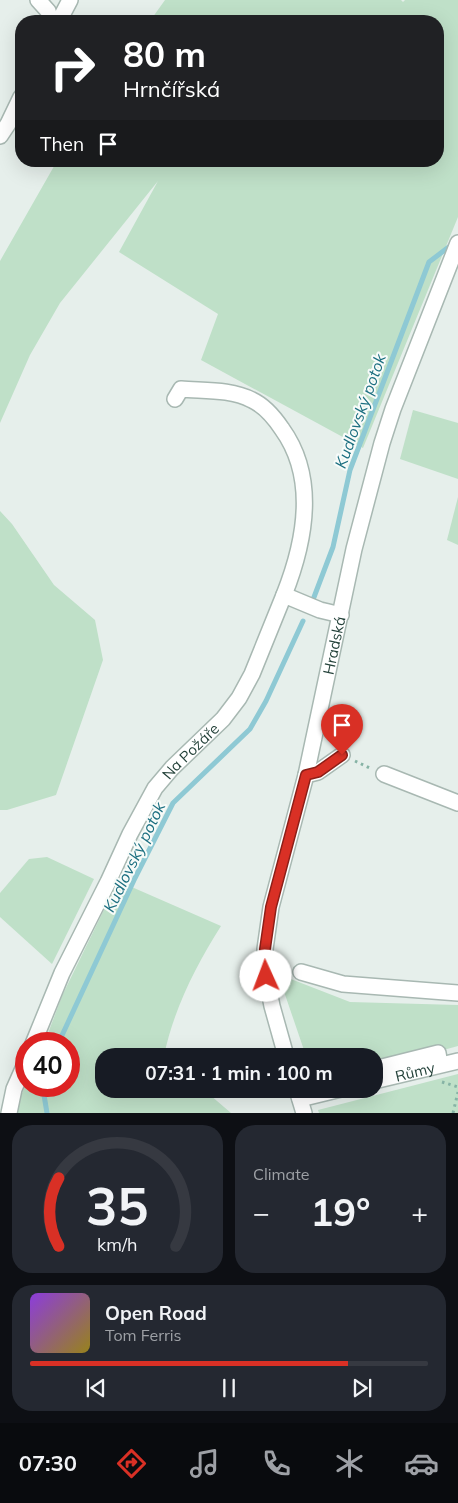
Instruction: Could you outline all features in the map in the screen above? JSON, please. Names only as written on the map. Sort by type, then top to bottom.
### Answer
[{"type":"street","points":[[38,0],[49,15]]},
{"type":"street","points":[[62,15],[70,0]]},
{"type":"street","points":[[0,136],[15,109]]},
{"type":"street","name":"Hradská","points":[[284,1048],[268,990],[265,949],[271,907],[306,775],[356,540],[382,443],[456,247]]},
{"type":"street","name":"Na Požáře","points":[[38,1032],[62,973],[130,834],[155,788],[172,768],[223,719],[239,698],[252,674],[284,596],[297,557],[305,514],[305,496],[299,463],[285,434],[264,408],[253,400],[242,396],[181,389],[176,399]]},
{"type":"street","points":[[284,596],[320,610],[340,615]]},
{"type":"street","points":[[306,775],[318,772],[342,755]]},
{"type":"street","points":[[384,774],[458,803]]},
{"type":"street","points":[[301,972],[342,984],[458,993]]},
{"type":"street","points":[[383,1067],[438,1053],[440,1064]]},
{"type":"street","name":"Růmy","points":[[383,1079],[458,1061]]},
{"type":"street","points":[[8,1113],[15,1087]]},
{"type":"path","points":[[342,755],[384,774]]},
{"type":"path","points":[[453,1113],[458,1092]]},
{"type":"green space","points":[[165,0],[401,0],[403,2],[405,0],[458,0],[458,217],[363,448],[201,360],[218,314],[119,252],[158,181],[60,303],[30,355],[0,423],[0,261],[54,167],[444,167],[444,15],[154,15]]},
{"type":"green space","points":[[413,410],[458,423],[458,479],[400,459]]},
{"type":"green space","points":[[458,497],[458,545],[447,540]]},
{"type":"green space","points":[[0,511],[12,524],[54,585],[95,620],[103,660],[56,795],[7,810],[0,810]]},
{"type":"green space","points":[[47,857],[94,879],[52,964],[0,917],[0,893],[29,859]]},
{"type":"green space","points":[[118,881],[221,926],[203,956],[179,1005],[166,1048],[95,1048],[95,1098],[214,1098],[231,1113],[17,1113],[17,1105],[20,1097],[80,1097],[80,1032],[48,1032],[62,996]]},
{"type":"green space","points":[[278,974],[350,1002],[458,1005],[458,1046],[383,1067],[383,1048],[303,1048]]},
{"type":"green space","points":[[458,1074],[458,1113],[319,1113],[318,1110],[365,1098],[383,1098],[383,1093]]},
{"type":"waterway","name":"Kudlovský potok","points":[[311,605],[333,547],[350,470],[429,262],[454,243]]},
{"type":"waterway","name":"Kudlovský potok","points":[[64,1032],[135,878],[173,803],[250,729],[266,701],[303,621]]},
{"type":"waterway","name":"Kudlovský potok","points":[[44,1097],[47,1113]]},
{"type":"route","points":[[266,976],[265,949],[268,922],[306,775],[318,772],[342,755]]}]
